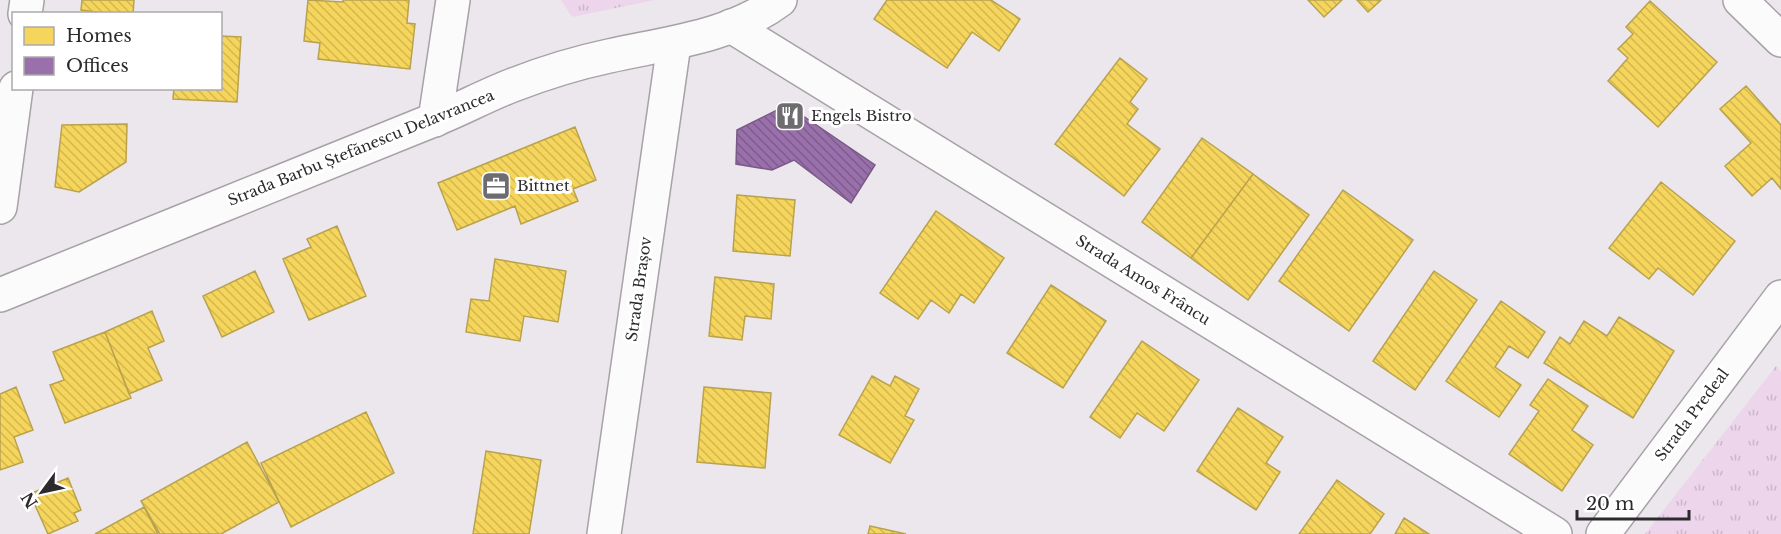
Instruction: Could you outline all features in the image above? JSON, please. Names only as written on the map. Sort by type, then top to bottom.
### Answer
[{"type":"street","points":[[435,120],[453,0]]},
{"type":"street","name":"Strada Barbu Ștefănescu Delavrancea","points":[[0,295],[435,120],[512,85],[571,65],[611,55],[674,44],[730,27],[780,0]]},
{"type":"street","points":[[1740,0],[1781,40]]},
{"type":"street","name":"Strada Amos Frâncu","points":[[730,27],[1555,534]]},
{"type":"street","name":"Strada Brașov","points":[[604,534],[674,44]]},
{"type":"street","points":[[0,207],[16,90]]},
{"type":"street","name":"Strada Predeal","points":[[1603,534],[1781,297]]},
{"type":"green space","points":[[561,0],[655,0],[572,17]]},
{"type":"green space","points":[[1776,366],[1781,372],[1781,534],[1645,534]]},
{"type":"building: Homes","points":[[82,0],[134,0],[133,12],[81,10]]},
{"type":"building: Homes","points":[[308,0],[343,2],[343,0],[409,0],[407,23],[415,24],[410,69],[318,59],[320,43],[304,41]]},
{"type":"building: Homes","points":[[887,0],[991,0],[1020,19],[999,51],[972,32],[947,68],[874,19]]},
{"type":"building: Homes","points":[[1308,0],[1342,0],[1324,17]]},
{"type":"building: Homes","points":[[1357,0],[1381,0],[1368,12]]},
{"type":"building: Homes","points":[[1650,1],[1717,62],[1658,127],[1608,81],[1628,58],[1618,49],[1633,34],[1626,27]]},
{"type":"building: Homes","points":[[222,36],[241,37],[237,102],[173,99],[174,90],[222,90]]},
{"type":"building: Homes","points":[[1120,58],[1147,79],[1130,102],[1138,109],[1127,124],[1160,149],[1124,196],[1055,144]]},
{"type":"building: Homes","points":[[1746,86],[1781,125],[1781,189],[1772,178],[1752,196],[1725,166],[1751,143],[1720,109]]},
{"type":"building: Homes","points":[[127,124],[126,162],[79,192],[55,187],[62,125]]},
{"type":"building: Homes","points":[[575,127],[596,180],[573,189],[578,201],[521,224],[515,206],[457,230],[438,183]]},
{"type":"building: Homes","points":[[1202,138],[1253,174],[1191,258],[1142,222]]},
{"type":"building: Homes","points":[[1253,174],[1309,215],[1248,300],[1191,258]]},
{"type":"building: Homes","points":[[1661,182],[1735,241],[1693,295],[1658,268],[1649,279],[1609,248]]},
{"type":"building: Homes","points":[[1343,190],[1413,240],[1349,331],[1279,281]]},
{"type":"building: Homes","points":[[737,195],[795,200],[790,256],[733,251]]},
{"type":"building: Homes","points":[[936,211],[1004,258],[974,303],[961,294],[949,313],[931,300],[918,319],[880,293]]},
{"type":"building: Homes","points":[[337,226],[366,296],[309,320],[283,259],[311,247],[307,239]]},
{"type":"building: Homes","points":[[495,259],[566,271],[558,322],[524,316],[520,341],[466,332],[471,299],[489,301]]},
{"type":"building: Homes","points":[[255,271],[274,312],[222,337],[203,296]]},
{"type":"building: Homes","points":[[1434,271],[1477,300],[1415,390],[1373,361]]},
{"type":"building: Homes","points":[[715,277],[774,284],[771,319],[745,316],[742,340],[709,336]]},
{"type":"building: Homes","points":[[1051,285],[1106,321],[1063,388],[1007,353]]},
{"type":"building: Homes","points":[[1501,301],[1545,332],[1528,358],[1509,346],[1495,367],[1521,385],[1499,417],[1446,381]]},
{"type":"building: Homes","points":[[152,311],[164,341],[148,348],[162,380],[129,394],[105,332]]},
{"type":"building: Homes","points":[[1619,317],[1674,351],[1633,418],[1544,363],[1560,337],[1570,344],[1584,321],[1607,336]]},
{"type":"building: Homes","points":[[105,332],[131,398],[65,423],[50,385],[64,380],[53,352]]},
{"type":"building: Homes","points":[[1142,341],[1199,380],[1164,431],[1137,413],[1120,438],[1090,417]]},
{"type":"building: Homes","points":[[872,376],[890,386],[895,376],[919,389],[905,416],[914,420],[890,463],[839,435]]},
{"type":"building: Homes","points":[[1548,379],[1588,406],[1572,430],[1593,445],[1562,491],[1509,454],[1539,411],[1530,405]]},
{"type":"building: Homes","points":[[16,387],[33,430],[14,437],[23,462],[0,470],[0,394]]},
{"type":"building: Homes","points":[[704,387],[771,393],[765,468],[697,462]]},
{"type":"building: Homes","points":[[1238,408],[1283,437],[1266,463],[1280,472],[1256,510],[1197,471]]},
{"type":"building: Homes","points":[[366,412],[394,473],[291,527],[261,463]]},
{"type":"building: Homes","points":[[247,442],[279,502],[221,534],[160,534],[141,501]]},
{"type":"building: Homes","points":[[486,451],[541,460],[529,534],[473,534]]},
{"type":"building: Homes","points":[[68,478],[81,510],[74,513],[78,521],[48,534],[30,494]]},
{"type":"building: Homes","points":[[1337,480],[1384,514],[1370,534],[1299,534]]},
{"type":"building: Homes","points":[[144,507],[158,534],[95,534]]},
{"type":"building: Homes","points":[[1404,518],[1429,534],[1395,534]]},
{"type":"building: Homes","points":[[870,526],[906,534],[868,534]]},
{"type":"building: Offices","points":[[787,105],[875,165],[851,203],[794,160],[772,170],[736,164],[737,130]]},
{"type":"place","name":"Engels Bistro","points":[[790,116]]},
{"type":"place","name":"Bittnet","points":[[496,186]]}]
